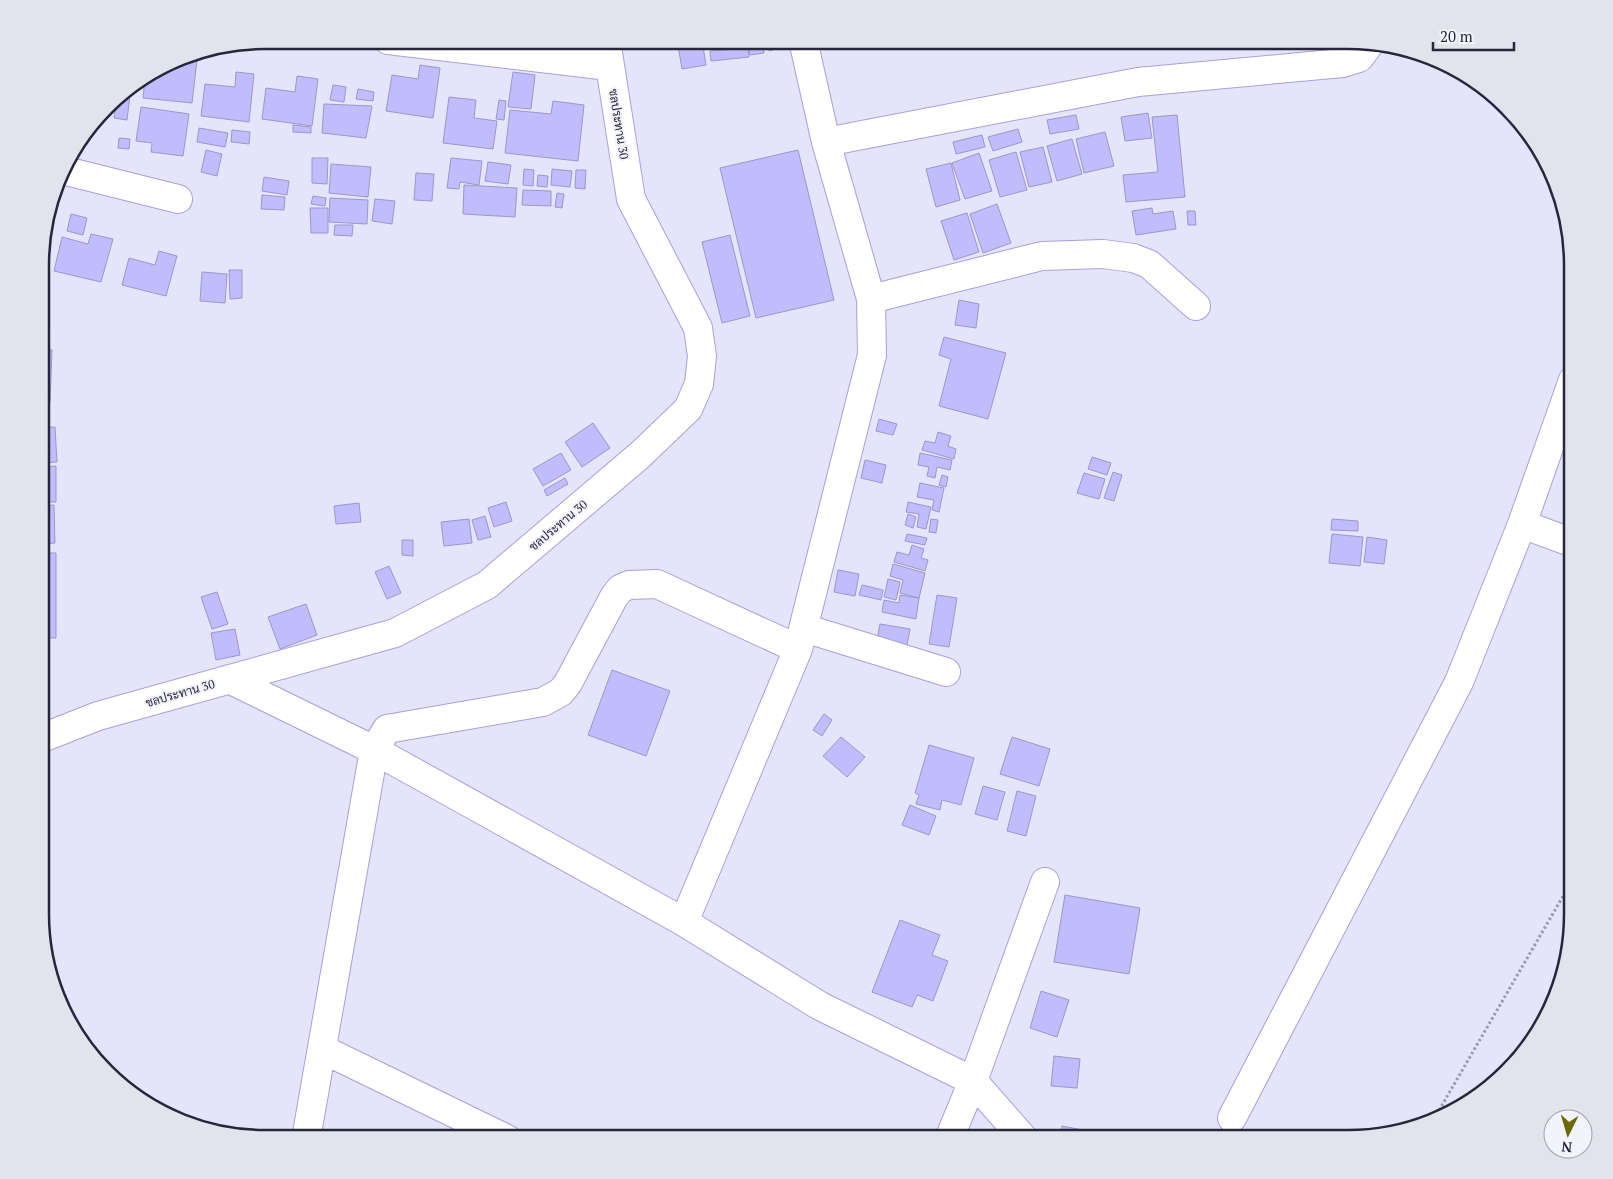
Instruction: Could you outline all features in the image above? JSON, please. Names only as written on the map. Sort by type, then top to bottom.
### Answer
[{"type":"street","points":[[540,49],[608,53]]},
{"type":"street","points":[[684,922],[801,638],[872,355],[871,299],[826,142],[805,49]]},
{"type":"street","points":[[826,142],[1138,82],[1343,63],[1359,58],[1365,49]]},
{"type":"street","name":"ชลประทาน 30","points":[[49,735],[98,716],[395,633],[487,585],[640,455],[688,409],[699,384],[702,356],[698,328],[631,199],[608,53]]},
{"type":"street","points":[[70,172],[178,200]]},
{"type":"street","points":[[871,299],[1042,256],[1103,254],[1133,258],[1149,264],[1196,306]]},
{"type":"street","points":[[1232,1118],[1459,682],[1522,524],[1564,403]]},
{"type":"street","points":[[1522,524],[1564,540]]},
{"type":"street","points":[[307,1130],[374,750],[387,730],[543,702],[554,697],[568,683],[614,597],[620,589],[630,585],[657,584],[801,638],[946,672]]},
{"type":"street","points":[[229,679],[374,750],[684,922],[820,1006],[974,1081],[1016,1130]]},
{"type":"street","points":[[953,1130],[974,1081],[1045,882]]},
{"type":"street","points":[[322,1049],[488,1130]]},
{"type":"path","points":[[1439,1110],[1564,893]]},
{"type":"building","points":[[561,49],[579,49],[579,57],[561,56]]},
{"type":"building","points":[[679,49],[703,49],[706,65],[682,69]]},
{"type":"building","points":[[748,49],[749,57],[711,61],[710,51]]},
{"type":"building","points":[[749,49],[763,49],[764,53],[750,55]]},
{"type":"building","points":[[197,60],[192,103],[143,98],[144,86],[169,71]]},
{"type":"building","points":[[420,65],[440,68],[433,118],[386,111],[392,75],[418,79]]},
{"type":"building","points":[[236,72],[254,74],[249,122],[201,116],[205,84],[235,87]]},
{"type":"building","points":[[513,72],[535,75],[531,109],[508,107]]},
{"type":"building","points":[[297,76],[318,79],[312,126],[262,119],[266,88],[295,92]]},
{"type":"building","points":[[333,85],[346,87],[344,102],[330,100]]},
{"type":"building","points":[[358,89],[374,92],[373,101],[356,99]]},
{"type":"building","points":[[130,95],[127,120],[114,118],[115,109]]},
{"type":"building","points":[[449,97],[476,100],[474,118],[497,121],[493,149],[443,143]]},
{"type":"building","points":[[499,100],[506,101],[504,120],[496,119]]},
{"type":"building","points":[[553,101],[584,105],[578,161],[505,153],[510,110],[551,114]]},
{"type":"building","points":[[324,104],[372,106],[366,138],[322,133]]},
{"type":"building","points":[[141,107],[189,114],[183,156],[151,152],[152,143],[136,141]]},
{"type":"building","points":[[1148,113],[1152,138],[1125,141],[1121,117]]},
{"type":"building","points":[[1076,115],[1079,129],[1050,134],[1047,120]]},
{"type":"building","points":[[1177,115],[1185,197],[1126,202],[1123,175],[1158,172],[1152,117]]},
{"type":"building","points":[[293,125],[311,127],[311,133],[293,132]]},
{"type":"building","points":[[199,128],[228,133],[225,147],[197,142]]},
{"type":"building","points":[[1018,129],[1022,142],[993,151],[988,137]]},
{"type":"building","points":[[232,130],[250,132],[249,144],[231,142]]},
{"type":"building","points":[[1105,132],[1114,166],[1084,173],[1076,139]]},
{"type":"building","points":[[982,135],[985,147],[956,154],[953,142]]},
{"type":"building","points":[[119,138],[130,139],[129,149],[118,148]]},
{"type":"building","points":[[1072,139],[1082,174],[1057,181],[1047,146]]},
{"type":"building","points":[[1043,147],[1052,182],[1029,187],[1020,152]]},
{"type":"building","points":[[206,150],[222,154],[217,176],[201,172]]},
{"type":"building","points":[[798,150],[834,300],[756,318],[720,168]]},
{"type":"building","points":[[1016,152],[1027,190],[1000,197],[989,160]]},
{"type":"building","points":[[979,153],[992,191],[965,199],[952,163]]},
{"type":"building","points":[[312,158],[328,158],[327,184],[312,183]]},
{"type":"building","points":[[451,158],[482,161],[479,185],[460,182],[459,189],[447,188]]},
{"type":"building","points":[[488,162],[511,165],[508,184],[485,181]]},
{"type":"building","points":[[951,163],[960,200],[936,207],[926,169]]},
{"type":"building","points":[[331,164],[371,167],[368,197],[329,193]]},
{"type":"building","points":[[524,169],[534,170],[533,186],[523,185]]},
{"type":"building","points":[[552,169],[572,171],[570,187],[551,185]]},
{"type":"building","points":[[576,170],[586,170],[585,189],[575,188]]},
{"type":"building","points":[[416,173],[434,174],[432,201],[414,200]]},
{"type":"building","points":[[538,175],[548,176],[547,187],[537,186]]},
{"type":"building","points":[[264,177],[289,181],[287,195],[262,191]]},
{"type":"building","points":[[464,185],[517,188],[515,217],[463,214]]},
{"type":"building","points":[[523,190],[551,191],[551,206],[522,205]]},
{"type":"building","points":[[557,193],[564,194],[562,208],[555,207]]},
{"type":"building","points":[[262,195],[285,197],[284,210],[261,209]]},
{"type":"building","points":[[313,196],[326,198],[325,206],[311,204]]},
{"type":"building","points":[[330,198],[368,200],[367,224],[329,222]]},
{"type":"building","points":[[375,199],[395,201],[392,224],[372,221]]},
{"type":"building","points":[[997,204],[1011,243],[983,253],[970,214]]},
{"type":"building","points":[[310,208],[328,208],[328,233],[311,233]]},
{"type":"building","points":[[1152,208],[1153,214],[1173,211],[1176,229],[1136,235],[1132,211]]},
{"type":"building","points":[[1187,211],[1195,211],[1196,225],[1188,225]]},
{"type":"building","points":[[967,213],[979,252],[954,260],[941,221]]},
{"type":"building","points":[[71,214],[87,218],[83,235],[67,231]]},
{"type":"building","points":[[335,225],[353,225],[352,236],[334,235]]},
{"type":"building","points":[[91,234],[113,239],[101,282],[54,271],[62,237],[88,244]]},
{"type":"building","points":[[730,235],[750,316],[722,323],[702,242]]},
{"type":"building","points":[[159,251],[177,256],[166,296],[122,285],[129,258],[155,265]]},
{"type":"building","points":[[229,270],[242,270],[242,298],[230,299]]},
{"type":"building","points":[[202,272],[227,274],[225,303],[200,301]]},
{"type":"building","points":[[959,300],[979,304],[976,328],[955,325]]},
{"type":"building","points":[[944,337],[1006,353],[988,419],[939,406],[951,359],[939,355]]},
{"type":"building","points":[[49,350],[52,350],[49,403]]},
{"type":"building","points":[[879,419],[897,424],[893,435],[876,431]]},
{"type":"building","points":[[593,423],[610,448],[582,467],[565,442]]},
{"type":"building","points":[[49,427],[55,427],[57,462],[49,463]]},
{"type":"building","points":[[938,432],[951,436],[948,446],[956,449],[954,459],[922,450],[925,441],[935,443]]},
{"type":"building","points":[[561,453],[571,470],[543,486],[533,469]]},
{"type":"building","points":[[920,453],[952,460],[950,470],[937,467],[935,478],[927,476],[929,467],[918,465]]},
{"type":"building","points":[[1092,457],[1111,463],[1107,475],[1088,469]]},
{"type":"building","points":[[865,460],[886,465],[882,483],[861,478]]},
{"type":"building","points":[[49,466],[56,466],[56,502],[49,502]]},
{"type":"building","points":[[1113,472],[1122,475],[1114,501],[1104,498]]},
{"type":"building","points":[[1084,473],[1105,479],[1099,499],[1077,493]]},
{"type":"building","points":[[942,475],[948,477],[946,487],[939,485]]},
{"type":"building","points":[[565,478],[568,484],[547,496],[544,490]]},
{"type":"building","points":[[920,483],[944,488],[939,512],[932,510],[934,500],[917,497]]},
{"type":"building","points":[[506,502],[512,521],[494,527],[488,508]]},
{"type":"building","points":[[908,502],[931,507],[926,529],[917,527],[919,514],[906,512]]},
{"type":"building","points":[[359,503],[361,522],[336,524],[334,506]]},
{"type":"building","points":[[49,505],[54,505],[55,543],[49,543]]},
{"type":"building","points":[[908,514],[916,517],[913,528],[905,525]]},
{"type":"building","points":[[485,516],[491,537],[478,540],[472,520]]},
{"type":"building","points":[[469,519],[472,543],[444,546],[441,522]]},
{"type":"building","points":[[931,519],[938,520],[936,533],[929,532]]},
{"type":"building","points":[[1332,519],[1358,521],[1358,531],[1331,530]]},
{"type":"building","points":[[907,534],[927,538],[925,545],[905,541]]},
{"type":"building","points":[[1332,534],[1363,537],[1360,566],[1329,563]]},
{"type":"building","points":[[1367,537],[1387,540],[1384,564],[1364,562]]},
{"type":"building","points":[[402,540],[413,540],[413,556],[402,555]]},
{"type":"building","points":[[912,545],[924,549],[921,558],[928,560],[925,571],[894,562],[897,552],[909,555]]},
{"type":"building","points":[[49,553],[56,553],[56,638],[49,638]]},
{"type":"building","points":[[893,564],[925,573],[919,598],[900,593],[903,580],[890,576]]},
{"type":"building","points":[[389,566],[401,593],[387,599],[375,572]]},
{"type":"building","points":[[838,570],[859,574],[855,596],[834,592]]},
{"type":"building","points":[[888,579],[900,582],[896,600],[884,597]]},
{"type":"building","points":[[862,585],[883,590],[881,600],[859,595]]},
{"type":"building","points":[[217,592],[228,624],[212,629],[201,597]]},
{"type":"building","points":[[900,595],[919,598],[916,619],[882,612],[884,600],[899,603]]},
{"type":"building","points":[[937,595],[957,598],[949,647],[929,644]]},
{"type":"building","points":[[306,604],[317,635],[280,649],[268,617]]},
{"type":"building","points":[[880,624],[910,629],[907,645],[877,640]]},
{"type":"building","points":[[235,629],[240,655],[216,660],[211,633]]},
{"type":"building","points":[[612,670],[670,691],[646,756],[588,735]]},
{"type":"building","points":[[824,714],[832,720],[822,736],[813,730]]},
{"type":"building","points":[[841,737],[865,757],[847,777],[823,756]]},
{"type":"building","points":[[1012,737],[1050,749],[1039,786],[1000,774]]},
{"type":"building","points":[[929,745],[974,758],[961,805],[942,800],[940,810],[916,804],[919,795],[915,793]]},
{"type":"building","points":[[983,786],[1005,792],[997,820],[975,814]]},
{"type":"building","points":[[1017,791],[1036,796],[1026,836],[1007,831]]},
{"type":"building","points":[[910,805],[936,816],[929,835],[902,825]]},
{"type":"building","points":[[1065,895],[1140,908],[1129,974],[1054,962]]},
{"type":"building","points":[[900,920],[940,935],[932,955],[948,961],[933,1001],[917,995],[912,1007],[872,992]]},
{"type":"building","points":[[1041,991],[1069,1000],[1057,1037],[1030,1028]]},
{"type":"building","points":[[1054,1056],[1080,1059],[1077,1088],[1051,1086]]},
{"type":"building","points":[[1062,1126],[1083,1130],[1061,1130]]}]
